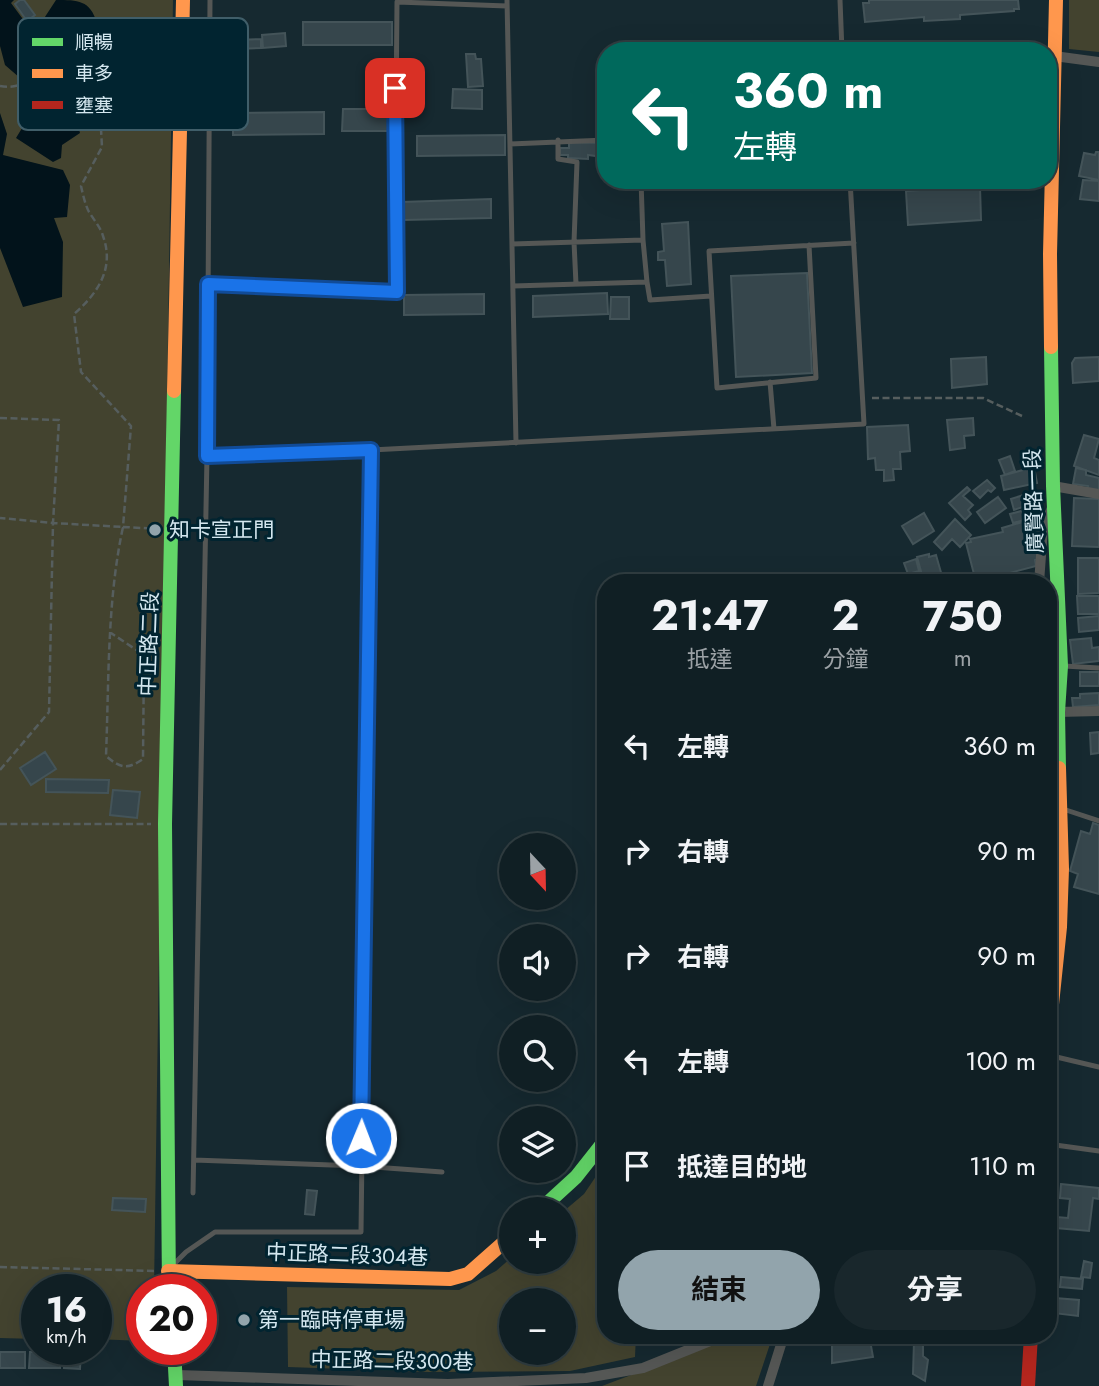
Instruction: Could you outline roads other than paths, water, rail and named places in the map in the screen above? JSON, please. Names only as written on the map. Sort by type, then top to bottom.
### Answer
[{"type":"street","name":"中正路二段","points":[[183,0],[183,18]]},
{"type":"street","name":"廣賢路一段","points":[[1054,42],[1056,0]]},
{"type":"street","points":[[1057,56],[1099,62]]},
{"type":"street","name":"中正路二段","points":[[167,1274],[165,824],[181,130]]},
{"type":"street","name":"廣賢路一段","points":[[1051,189],[1054,504],[1062,666],[1057,705]]},
{"type":"street","points":[[1054,486],[1099,494]]},
{"type":"street","points":[[1040,574],[1043,528],[1054,504]]},
{"type":"street","points":[[1057,721],[1099,711]]},
{"type":"street","name":"廣賢路一段","points":[[1057,756],[1060,808],[1060,927],[1057,956]]},
{"type":"street","points":[[554,1197],[576,1177],[597,1150]]},
{"type":"street","name":"中正路二段304巷","points":[[167,1271],[450,1279],[468,1274],[499,1247]]},
{"type":"street","name":"中正路二段300巷","points":[[176,1380],[448,1384],[586,1378],[643,1368],[703,1344]]},
{"type":"street","points":[[768,1386],[781,1344]]},
{"type":"street","points":[[1028,1386],[1030,1344]]},
{"type":"lane","points":[[210,0],[210,18]]},
{"type":"lane","points":[[839,0],[841,42]]},
{"type":"lane","points":[[208,284],[397,292],[397,2],[507,3],[516,443]]},
{"type":"lane","points":[[193,1193],[207,456],[209,130]]},
{"type":"lane","points":[[558,140],[558,159],[577,162],[574,242],[576,284]]},
{"type":"lane","points":[[510,144],[597,140]]},
{"type":"lane","points":[[642,189],[643,240],[650,300],[711,296]]},
{"type":"lane","points":[[207,456],[864,425],[851,189]]},
{"type":"lane","points":[[512,244],[643,240]]},
{"type":"lane","points":[[809,245],[816,378],[717,388],[709,251],[809,245],[854,243]]},
{"type":"lane","points":[[513,286],[647,282]]},
{"type":"lane","points":[[771,382],[774,429]]},
{"type":"lane","points":[[167,1271],[186,1252],[215,1232],[361,1232],[371,450]]},
{"type":"lane","points":[[1062,666],[1099,668]]},
{"type":"lane","points":[[1060,808],[1099,821]]},
{"type":"lane","points":[[1057,1057],[1099,1067]]},
{"type":"lane","points":[[1057,1145],[1099,1151]]},
{"type":"lane","points":[[194,1160],[442,1172]]},
{"type":"place","name":"知卡宣正門","points":[[155,530]]},
{"type":"place","name":"第一臨時停車場","points":[[244,1320]]}]
